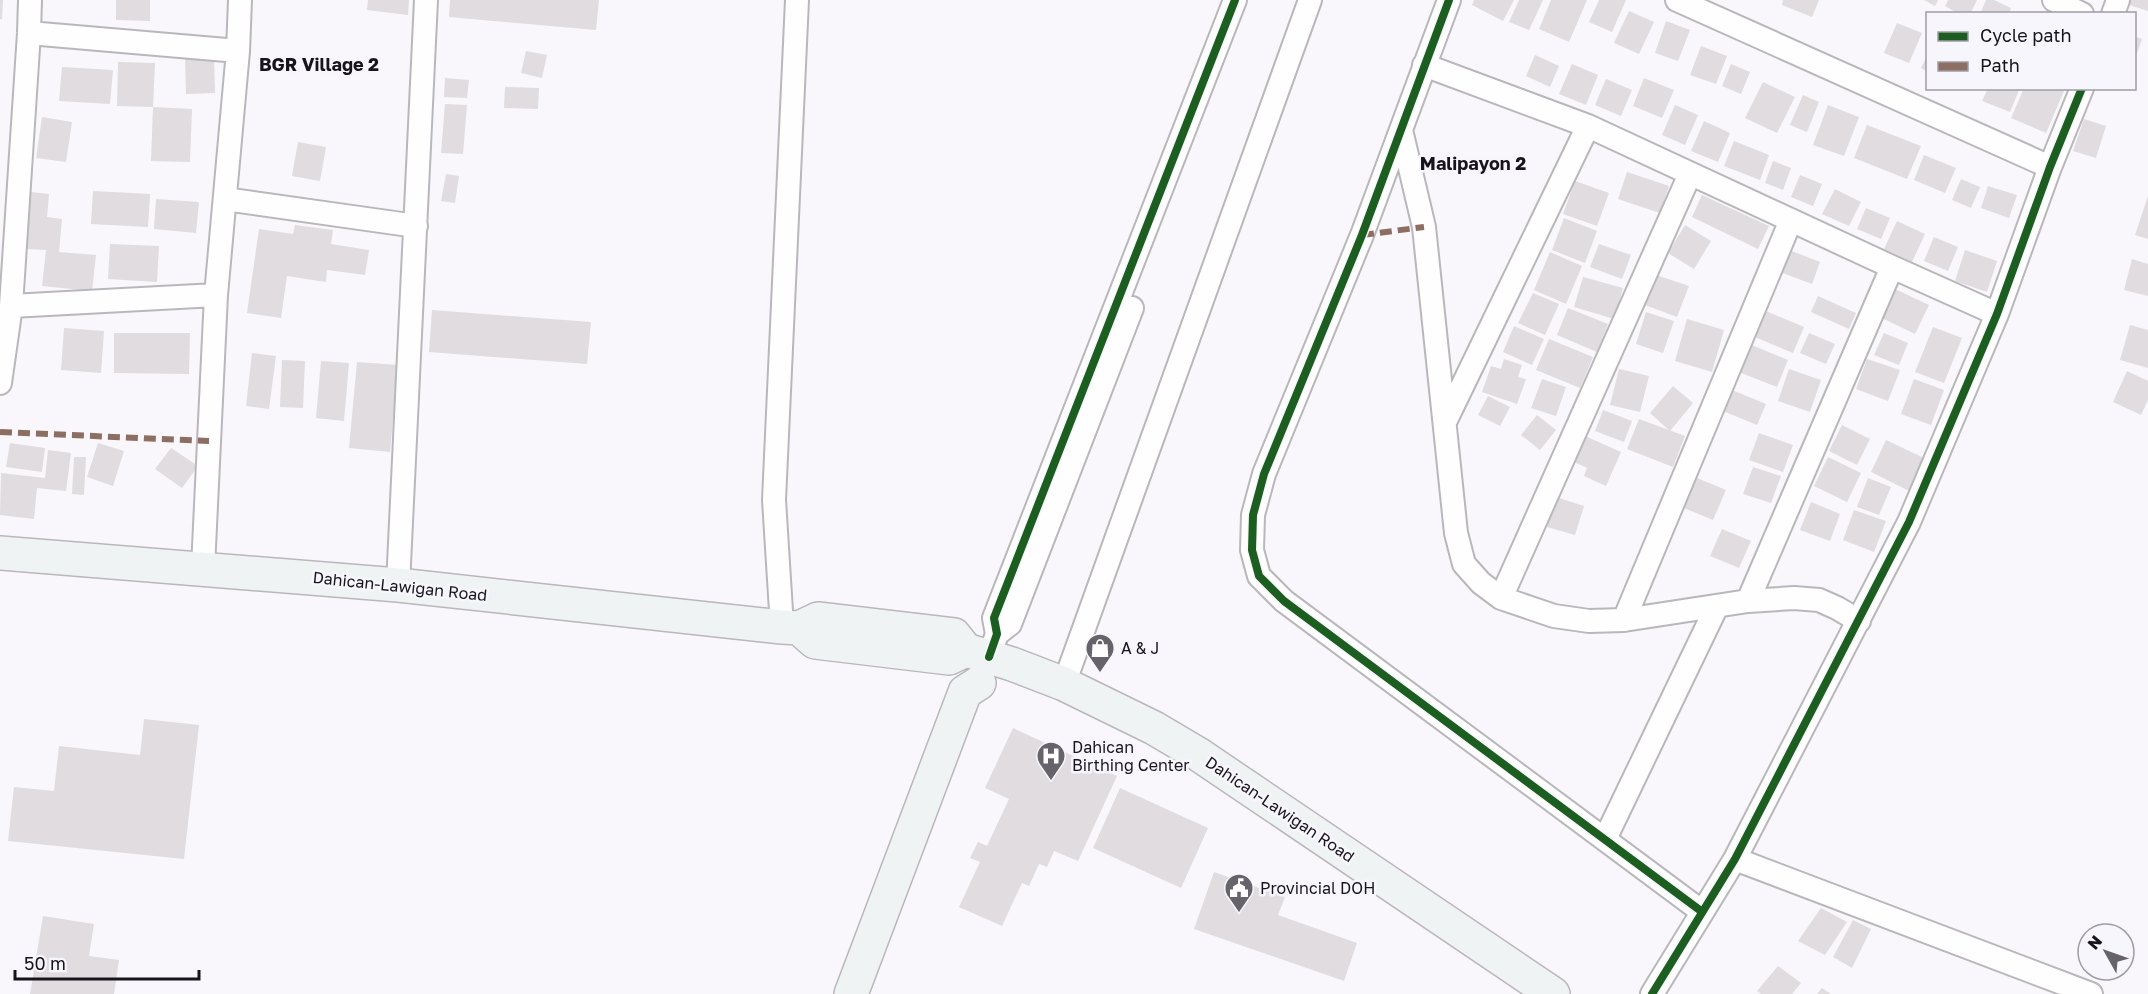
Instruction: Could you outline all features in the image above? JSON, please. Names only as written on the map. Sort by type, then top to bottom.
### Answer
[{"type":"main road","name":"Dahican-Lawigan Road","points":[[0,553],[398,585],[790,628],[815,642],[949,658],[983,656],[1064,684],[1154,728],[1198,754],[1553,994]]},
{"type":"main road","points":[[851,994],[965,692],[983,656]]},
{"type":"main road","points":[[873,994],[985,700],[983,656]]},
{"type":"street","points":[[0,383],[11,306],[30,0]]},
{"type":"street","points":[[203,568],[216,295],[238,51],[240,0]]},
{"type":"street","points":[[398,585],[426,0]]},
{"type":"street","points":[[790,628],[774,500],[794,111],[797,0]]},
{"type":"street","points":[[983,656],[994,618],[1235,0]]},
{"type":"street","points":[[983,656],[1010,624],[1250,0]]},
{"type":"street","points":[[1064,684],[1310,0]]},
{"type":"street","points":[[1449,0],[1362,235],[1264,474],[1253,515],[1252,550],[1259,576],[1284,601],[1701,911]]},
{"type":"street","points":[[1677,0],[2050,167]]},
{"type":"street","points":[[2054,0],[2078,12]]},
{"type":"street","points":[[29,33],[238,51]]},
{"type":"street","points":[[1424,65],[1588,126],[1997,314]]},
{"type":"street","points":[[1652,994],[1735,859],[1909,522],[1997,314],[2050,167],[2081,90]]},
{"type":"street","points":[[1445,422],[1588,126]]},
{"type":"street","points":[[1401,130],[1424,227],[1456,533],[1464,564],[1480,584],[1501,598],[1554,616],[1589,621],[1624,620],[1748,601],[1794,598],[1819,600],[1859,621]]},
{"type":"street","points":[[1501,598],[1690,174]]},
{"type":"street","points":[[225,199],[416,226]]},
{"type":"street","points":[[1624,620],[1791,220]]},
{"type":"street","points":[[1748,601],[1892,267]]},
{"type":"street","points":[[11,306],[216,295]]},
{"type":"street","points":[[1605,839],[1717,606]]},
{"type":"street","points":[[1735,859],[2091,994]]},
{"type":"building","points":[[0,0],[3,0],[2,19],[0,19]]},
{"type":"building","points":[[116,0],[150,0],[150,21],[116,20]]},
{"type":"building","points":[[368,0],[409,0],[408,15],[367,10]]},
{"type":"building","points":[[450,0],[599,0],[596,30],[449,17]]},
{"type":"building","points":[[1474,0],[1514,0],[1503,21],[1472,5]]},
{"type":"building","points":[[1519,0],[1543,0],[1529,30],[1509,22]]},
{"type":"building","points":[[1551,0],[1587,0],[1569,42],[1539,29]]},
{"type":"building","points":[[1599,0],[1626,0],[1612,32],[1589,22]]},
{"type":"building","points":[[1783,0],[1819,0],[1812,17],[1782,5]]},
{"type":"building","points":[[1924,0],[1938,0],[1935,6]]},
{"type":"building","points":[[1948,0],[1977,0],[1971,12],[1956,12],[1945,6]]},
{"type":"building","points":[[1986,0],[1994,0],[2011,8],[2010,12],[1981,12]]},
{"type":"building","points":[[2130,0],[2148,0],[2148,11],[2129,5]]},
{"type":"building","points":[[1629,11],[1654,22],[1639,54],[1614,43]]},
{"type":"building","points":[[1666,21],[1690,30],[1678,61],[1655,53]]},
{"type":"building","points":[[1897,23],[1922,33],[1909,63],[1884,53]]},
{"type":"building","points":[[2136,37],[2142,39],[2136,56]]},
{"type":"building","points":[[1701,46],[1727,56],[1716,84],[1690,75]]},
{"type":"building","points":[[526,51],[547,55],[542,78],[521,73]]},
{"type":"building","points":[[1535,55],[1559,66],[1550,87],[1526,76]]},
{"type":"building","points":[[214,56],[215,93],[186,94],[185,57]]},
{"type":"building","points":[[1926,58],[1926,71],[1921,68]]},
{"type":"building","points":[[118,62],[155,63],[153,107],[117,106]]},
{"type":"building","points":[[1572,64],[1598,75],[1586,105],[1559,94]]},
{"type":"building","points":[[1731,64],[1750,72],[1741,94],[1722,86]]},
{"type":"building","points":[[62,67],[113,70],[110,104],[59,101]]},
{"type":"building","points":[[445,78],[469,80],[467,98],[444,97]]},
{"type":"building","points":[[1644,78],[1674,90],[1662,118],[1633,106]]},
{"type":"building","points":[[1606,79],[1632,90],[1621,116],[1595,105]]},
{"type":"building","points":[[1763,82],[1795,97],[1777,133],[1745,118]]},
{"type":"building","points":[[505,87],[539,88],[538,109],[504,108]]},
{"type":"building","points":[[1987,90],[2019,90],[2010,112],[1982,101]]},
{"type":"building","points":[[2023,90],[2064,91],[2046,133],[2011,118]]},
{"type":"building","points":[[1803,95],[1819,102],[1807,132],[1790,125]]},
{"type":"building","points":[[445,104],[467,105],[463,154],[441,153]]},
{"type":"building","points":[[1675,105],[1698,115],[1685,145],[1662,135]]},
{"type":"building","points":[[1828,105],[1859,117],[1844,156],[1813,145]]},
{"type":"building","points":[[153,107],[192,109],[190,162],[151,161]]},
{"type":"building","points":[[42,117],[72,122],[66,162],[36,158]]},
{"type":"building","points":[[2084,119],[2106,126],[2096,158],[2073,151]]},
{"type":"building","points":[[1704,121],[1730,133],[1718,162],[1691,151]]},
{"type":"building","points":[[1867,125],[1921,146],[1907,179],[1854,158]]},
{"type":"building","points":[[1734,141],[1769,155],[1760,180],[1724,166]]},
{"type":"building","points":[[298,142],[326,147],[320,181],[292,176]]},
{"type":"building","points":[[1924,155],[1956,168],[1945,193],[1914,180]]},
{"type":"building","points":[[1773,161],[1791,168],[1783,190],[1765,183]]},
{"type":"building","points":[[1627,172],[1669,186],[1660,213],[1618,199]]},
{"type":"building","points":[[446,174],[459,176],[455,203],[441,201]]},
{"type":"building","points":[[1800,175],[1822,184],[1813,206],[1791,197]]},
{"type":"building","points":[[1961,179],[1980,187],[1971,208],[1952,200]]},
{"type":"building","points":[[1575,181],[1609,193],[1597,226],[1563,214]]},
{"type":"building","points":[[1988,186],[2017,195],[2009,218],[1981,208]]},
{"type":"building","points":[[1835,189],[1861,202],[1849,226],[1822,214]]},
{"type":"building","points":[[93,191],[150,194],[148,227],[91,224]]},
{"type":"building","points":[[31,192],[49,194],[47,217],[62,219],[59,252],[96,255],[92,291],[42,286],[46,250],[26,249]]},
{"type":"building","points":[[1702,195],[1769,226],[1758,249],[1692,217]]},
{"type":"building","points":[[2148,196],[2148,239],[2135,235]]},
{"type":"building","points":[[156,199],[199,202],[196,233],[154,229]]},
{"type":"building","points":[[1866,208],[1890,218],[1881,239],[1857,229]]},
{"type":"building","points":[[1564,218],[1597,231],[1585,263],[1552,250]]},
{"type":"building","points":[[1897,221],[1925,234],[1912,262],[1884,249]]},
{"type":"building","points":[[295,225],[333,230],[331,244],[369,250],[365,275],[327,270],[326,282],[287,276],[281,318],[247,313],[259,229],[293,234]]},
{"type":"building","points":[[1685,225],[1711,241],[1694,269],[1668,253]]},
{"type":"building","points":[[1934,237],[1958,247],[1948,271],[1924,261]]},
{"type":"building","points":[[110,244],[159,246],[157,282],[108,279]]},
{"type":"building","points":[[1599,244],[1631,255],[1622,279],[1590,267]]},
{"type":"building","points":[[1789,250],[1820,262],[1812,284],[1780,272]]},
{"type":"building","points":[[1965,250],[1997,261],[1987,292],[1955,281]]},
{"type":"building","points":[[1550,252],[1582,266],[1566,304],[1534,290]]},
{"type":"building","points":[[2132,259],[2148,264],[2148,296],[2124,290]]},
{"type":"building","points":[[1656,275],[1689,286],[1677,317],[1645,305]]},
{"type":"building","points":[[1583,277],[1623,288],[1614,319],[1574,307]]},
{"type":"building","points":[[1895,289],[1929,305],[1915,334],[1882,318]]},
{"type":"building","points":[[1533,293],[1559,304],[1545,335],[1518,323]]},
{"type":"building","points":[[1818,296],[1856,313],[1849,329],[1811,312]]},
{"type":"building","points":[[1568,308],[1608,324],[1597,352],[1557,335]]},
{"type":"building","points":[[1761,309],[1804,327],[1793,353],[1750,335]]},
{"type":"building","points":[[432,310],[591,322],[587,364],[429,352]]},
{"type":"building","points":[[1646,312],[1674,321],[1663,353],[1636,344]]},
{"type":"building","points":[[1687,319],[1724,330],[1712,372],[1675,361]]},
{"type":"building","points":[[2130,325],[2148,330],[2148,368],[2120,360]]},
{"type":"building","points":[[1514,326],[1544,339],[1532,365],[1503,352]]},
{"type":"building","points":[[1933,327],[1962,338],[1944,383],[1915,372]]},
{"type":"building","points":[[64,328],[104,331],[101,373],[61,370]]},
{"type":"building","points":[[114,333],[190,333],[189,374],[114,373]]},
{"type":"building","points":[[1809,333],[1835,344],[1826,364],[1800,353]]},
{"type":"building","points":[[1884,333],[1908,343],[1899,365],[1874,355]]},
{"type":"building","points":[[1549,339],[1593,357],[1580,388],[1536,370]]},
{"type":"building","points":[[1747,343],[1788,360],[1777,387],[1736,371]]},
{"type":"building","points":[[252,353],[276,356],[269,409],[246,406]]},
{"type":"building","points":[[1504,359],[1522,365],[1518,377],[1526,379],[1517,404],[1482,392],[1491,366],[1501,369]]},
{"type":"building","points":[[1867,359],[1900,370],[1888,401],[1856,389]]},
{"type":"building","points":[[282,360],[305,361],[303,408],[280,407]]},
{"type":"building","points":[[321,361],[349,363],[344,421],[316,418]]},
{"type":"building","points":[[357,362],[398,365],[390,452],[349,448]]},
{"type":"building","points":[[1619,369],[1649,376],[1640,412],[1610,405]]},
{"type":"building","points":[[1789,369],[1821,380],[1810,412],[1778,401]]},
{"type":"building","points":[[2127,371],[2148,381],[2148,400],[2141,415],[2113,402]]},
{"type":"building","points":[[1542,379],[1566,387],[1556,416],[1531,408]]},
{"type":"building","points":[[1914,379],[1944,390],[1931,425],[1901,414]]},
{"type":"building","points":[[1673,386],[1693,403],[1670,431],[1650,413]]},
{"type":"building","points":[[1732,390],[1766,404],[1757,425],[1723,411]]},
{"type":"building","points":[[1488,396],[1510,407],[1500,426],[1478,415]]},
{"type":"building","points":[[1603,410],[1632,421],[1624,442],[1595,431]]},
{"type":"building","points":[[1537,415],[1556,430],[1540,450],[1521,435]]},
{"type":"building","points":[[1639,419],[1685,436],[1673,467],[1627,449]]},
{"type":"building","points":[[1842,425],[1870,439],[1857,465],[1829,451]]},
{"type":"building","points":[[1759,433],[1793,445],[1783,472],[1749,460]]},
{"type":"building","points":[[1585,436],[1621,452],[1606,486],[1584,476],[1587,468],[1574,462]]},
{"type":"building","points":[[1886,440],[1924,458],[1909,491],[1871,472]]},
{"type":"building","points":[[10,443],[45,448],[42,472],[6,467]]},
{"type":"building","points":[[98,443],[124,451],[113,486],[87,477]]},
{"type":"building","points":[[171,448],[198,466],[182,488],[155,469]]},
{"type":"building","points":[[48,450],[71,453],[66,491],[37,488],[34,519],[0,515],[1,473],[45,478]]},
{"type":"building","points":[[74,457],[86,457],[84,495],[72,494]]},
{"type":"building","points":[[1828,457],[1861,473],[1847,502],[1814,486]]},
{"type":"building","points":[[1753,467],[1781,476],[1771,503],[1743,494]]},
{"type":"building","points":[[1697,478],[1726,490],[1713,520],[1684,508]]},
{"type":"building","points":[[1868,478],[1891,487],[1879,515],[1857,507]]},
{"type":"building","points":[[1556,497],[1584,506],[1575,535],[1547,527]]},
{"type":"building","points":[[1811,502],[1840,514],[1830,541],[1800,530]]},
{"type":"building","points":[[1854,510],[1886,521],[1874,552],[1843,540]]},
{"type":"building","points":[[1722,529],[1751,541],[1739,568],[1710,556]]},
{"type":"building","points":[[144,719],[199,725],[184,859],[8,841],[14,787],[54,791],[59,746],[140,755]]},
{"type":"building","points":[[1013,728],[1117,776],[1078,861],[1054,851],[1047,867],[1039,864],[1029,886],[1022,883],[1002,926],[959,907],[980,862],[970,858],[978,842],[987,846],[1009,799],[985,788]]},
{"type":"building","points":[[1120,788],[1208,828],[1181,888],[1093,848]]},
{"type":"building","points":[[1214,872],[1285,897],[1278,915],[1357,943],[1344,981],[1194,929]]},
{"type":"building","points":[[1821,908],[1847,922],[1825,955],[1798,941]]},
{"type":"building","points":[[43,916],[94,924],[89,956],[119,960],[114,994],[30,994]]},
{"type":"building","points":[[1853,920],[1871,929],[1852,968],[1833,957]]},
{"type":"building","points":[[1778,966],[1801,983],[1792,994],[1761,994],[1757,991]]},
{"type":"building","points":[[1822,988],[1831,994],[1817,994]]},
{"type":"marked path","points":[[1362,235],[1424,227]]},
{"type":"marked path","points":[[0,432],[209,441]]},
{"type":"cycle path","points":[[989,657],[997,634],[994,618],[1235,0]]},
{"type":"cycle path","points":[[1449,0],[1362,235],[1264,474],[1253,515],[1252,550],[1259,576],[1284,601],[1701,911]]},
{"type":"cycle path","points":[[1652,994],[1735,859],[1909,522],[1997,314],[2050,167],[2081,90]]},
{"type":"place","name":"A & J","points":[[1100,674]]},
{"type":"place","name":"Dahican Birthing Center","points":[[1051,782]]},
{"type":"place","name":"Provincial DOH","points":[[1239,914]]},
{"type":"district","name":"BGR Village 2","points":[[319,65]]},
{"type":"district","name":"Malipayon 2","points":[[1473,164]]}]
